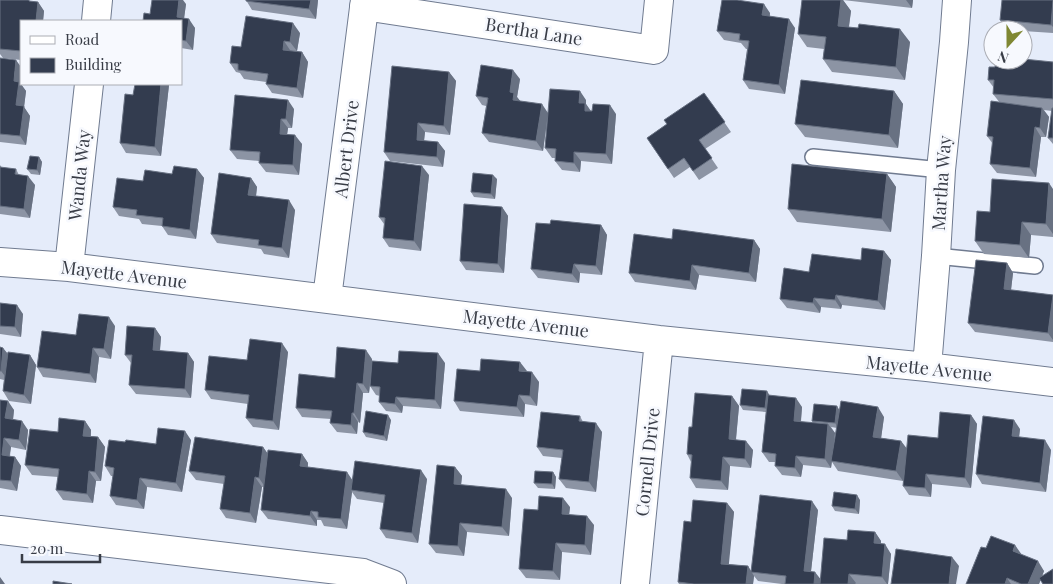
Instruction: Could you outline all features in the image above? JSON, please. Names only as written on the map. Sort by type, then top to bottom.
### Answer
[{"type":"street","points":[[96,20],[98,0]]},
{"type":"street","name":"Bertha Lane","points":[[364,3],[654,50],[659,0]]},
{"type":"street","name":"Martha Way","points":[[927,367],[941,170],[957,0]]},
{"type":"street","name":"Albert Drive","points":[[327,298],[364,3]]},
{"type":"street","name":"Wanda Way","points":[[68,267],[89,85]]},
{"type":"street","name":"Mayette Avenue","points":[[0,262],[68,267],[659,340],[927,367],[1053,382]]},
{"type":"street","name":"Cornell Drive","points":[[635,584],[659,340]]},
{"type":"street","points":[[0,530],[363,573],[392,584]]},
{"type":"lane","points":[[814,157],[941,170]]},
{"type":"lane","points":[[936,256],[1035,266]]},
{"type":"building","points":[[0,0],[29,0],[38,2],[36,20],[20,20],[20,51],[0,49]]},
{"type":"building","points":[[152,0],[179,0],[177,17],[189,19],[186,41],[182,40],[182,20],[143,20],[144,13],[150,14]]},
{"type":"building","points":[[246,0],[311,0],[309,9]]},
{"type":"building","points":[[722,0],[764,4],[762,15],[789,19],[779,85],[743,80],[749,41],[739,40],[740,34],[717,31]]},
{"type":"building","points":[[802,0],[841,0],[838,26],[858,28],[859,24],[900,29],[896,67],[823,59],[826,37],[798,34]]},
{"type":"building","points":[[1002,0],[1053,0],[1051,25],[1033,23],[1033,20],[1000,20]]},
{"type":"building","points":[[246,16],[293,23],[290,42],[284,41],[283,50],[302,52],[297,88],[266,84],[268,74],[238,70],[238,64],[230,63],[232,46],[241,47]]},
{"type":"building","points":[[0,58],[16,60],[14,81],[19,82],[16,105],[24,106],[20,136],[0,134]]},
{"type":"building","points":[[1033,60],[1053,62],[1053,99],[993,94],[994,80],[988,80],[989,70],[1033,70]]},
{"type":"building","points":[[481,65],[513,70],[510,92],[514,93],[513,100],[542,104],[536,141],[482,133],[488,98],[476,96]]},
{"type":"building","points":[[392,66],[449,72],[444,126],[418,123],[417,140],[438,142],[437,157],[384,152]]},
{"type":"building","points":[[801,80],[894,91],[889,135],[795,124]]},
{"type":"building","points":[[135,85],[161,85],[155,147],[120,143],[125,94],[133,95]]},
{"type":"building","points":[[550,89],[580,91],[579,103],[585,103],[585,111],[592,111],[593,104],[610,105],[606,154],[574,152],[574,163],[555,161],[556,149],[545,148]]},
{"type":"building","points":[[704,93],[725,122],[699,140],[712,158],[693,171],[684,158],[668,169],[647,138],[667,124],[664,120]]},
{"type":"building","points":[[235,95],[288,100],[286,119],[281,119],[280,134],[295,135],[293,165],[259,163],[260,152],[230,150]]},
{"type":"building","points":[[991,101],[1042,108],[1040,128],[1035,127],[1030,168],[990,164],[993,137],[987,136]]},
{"type":"building","points":[[1052,108],[1053,138],[1048,138]]},
{"type":"building","points":[[30,156],[39,157],[37,170],[27,169]]},
{"type":"building","points":[[385,161],[422,166],[414,241],[383,238],[385,218],[379,217]]},
{"type":"building","points":[[792,164],[887,174],[882,219],[788,209]]},
{"type":"building","points":[[174,166],[197,169],[190,230],[162,226],[163,218],[136,215],[137,210],[113,207],[117,178],[143,181],[145,170],[172,174]]},
{"type":"building","points":[[0,167],[16,169],[15,174],[28,176],[24,209],[0,206]]},
{"type":"building","points":[[219,173],[251,178],[248,195],[289,200],[282,248],[258,245],[259,240],[211,234]]},
{"type":"building","points":[[473,173],[493,175],[491,194],[471,192]]},
{"type":"building","points":[[992,179],[1049,183],[1046,224],[1022,222],[1020,245],[975,241],[977,211],[990,212]]},
{"type":"building","points":[[464,204],[502,207],[498,264],[460,261]]},
{"type":"building","points":[[551,220],[601,225],[596,266],[574,264],[572,274],[531,269],[536,223],[550,224]]},
{"type":"building","points":[[673,229],[754,240],[749,273],[692,265],[690,281],[629,273],[634,234],[672,239]]},
{"type":"building","points":[[862,248],[884,251],[878,301],[836,295],[835,300],[814,298],[813,303],[780,299],[784,268],[809,272],[812,254],[861,260]]},
{"type":"building","points":[[976,260],[1007,263],[1004,289],[1053,295],[1048,333],[968,323]]},
{"type":"building","points":[[0,303],[17,305],[15,327],[0,326]]},
{"type":"building","points":[[79,314],[109,317],[104,349],[93,348],[90,374],[37,367],[42,331],[76,335]]},
{"type":"building","points":[[127,326],[155,328],[153,350],[188,353],[185,389],[129,385],[132,355],[125,355]]},
{"type":"building","points":[[250,339],[282,343],[273,421],[246,418],[249,395],[205,390],[209,356],[247,360]]},
{"type":"building","points":[[0,347],[3,348],[1,371],[0,371]]},
{"type":"building","points":[[337,347],[366,350],[363,384],[357,383],[351,425],[330,423],[332,411],[296,408],[299,374],[335,378]]},
{"type":"building","points":[[399,351],[438,353],[435,400],[396,397],[395,404],[379,402],[380,387],[370,386],[372,361],[398,363]]},
{"type":"building","points":[[8,352],[30,355],[24,395],[3,391]]},
{"type":"building","points":[[481,359],[520,362],[519,371],[532,372],[530,396],[519,395],[517,407],[454,401],[457,369],[480,371]]},
{"type":"building","points":[[742,389],[767,391],[765,408],[740,405]]},
{"type":"building","points":[[695,393],[732,396],[729,439],[746,441],[745,459],[723,457],[721,481],[690,478],[692,455],[687,454],[689,427],[692,427]]},
{"type":"building","points":[[768,395],[796,398],[794,421],[828,424],[825,459],[796,456],[795,468],[775,466],[776,454],[762,452]]},
{"type":"building","points":[[0,400],[8,401],[5,418],[22,421],[19,440],[4,438],[2,455],[15,457],[11,481],[0,480]]},
{"type":"building","points":[[841,401],[878,407],[873,437],[901,441],[896,471],[831,461]]},
{"type":"building","points":[[814,404],[837,406],[835,423],[812,421]]},
{"type":"building","points":[[366,411],[388,415],[384,436],[363,432]]},
{"type":"building","points":[[541,412],[580,416],[579,421],[596,423],[589,482],[559,479],[563,450],[537,447]]},
{"type":"building","points":[[940,412],[971,415],[965,478],[926,474],[925,488],[903,486],[908,435],[938,438]]},
{"type":"building","points":[[983,416],[1014,420],[1012,436],[1045,440],[1040,483],[976,474]]},
{"type":"building","points":[[59,418],[85,421],[83,436],[98,437],[95,472],[89,471],[87,494],[56,490],[59,469],[25,465],[30,429],[58,432]]},
{"type":"building","points":[[158,428],[185,431],[176,483],[140,478],[137,500],[110,496],[114,468],[105,466],[109,440],[156,444]]},
{"type":"building","points":[[195,437],[263,447],[259,478],[255,477],[250,513],[220,509],[225,476],[189,471]]},
{"type":"building","points":[[268,450],[302,454],[300,466],[347,472],[341,519],[318,517],[318,512],[311,511],[310,516],[261,510]]},
{"type":"building","points":[[355,461],[421,470],[412,533],[380,529],[385,495],[351,490]]},
{"type":"building","points":[[437,465],[455,467],[454,484],[506,489],[502,527],[460,523],[458,546],[429,544]]},
{"type":"building","points":[[535,471],[553,472],[552,484],[534,483]]},
{"type":"building","points":[[834,492],[857,495],[855,509],[832,506]]},
{"type":"building","points":[[760,495],[812,501],[804,571],[815,572],[814,584],[785,584],[786,576],[751,572]]},
{"type":"building","points":[[539,496],[563,498],[562,514],[587,516],[585,545],[556,543],[553,571],[519,569],[524,509],[538,510]]},
{"type":"building","points":[[693,500],[727,503],[721,564],[748,566],[746,584],[694,584],[678,582],[684,521],[691,522]]},
{"type":"building","points":[[848,530],[875,532],[874,543],[885,544],[882,577],[849,574],[848,584],[820,584],[824,538],[847,540]]},
{"type":"building","points":[[991,536],[1015,545],[1013,551],[1038,561],[1028,584],[1021,584],[1007,578],[1005,584],[966,584],[981,547],[986,548]]},
{"type":"building","points":[[896,549],[952,557],[949,584],[891,584]]},
{"type":"building","points":[[1053,569],[1053,584],[1043,584],[1039,578]]},
{"type":"building","points":[[53,581],[72,584],[53,584]]}]
